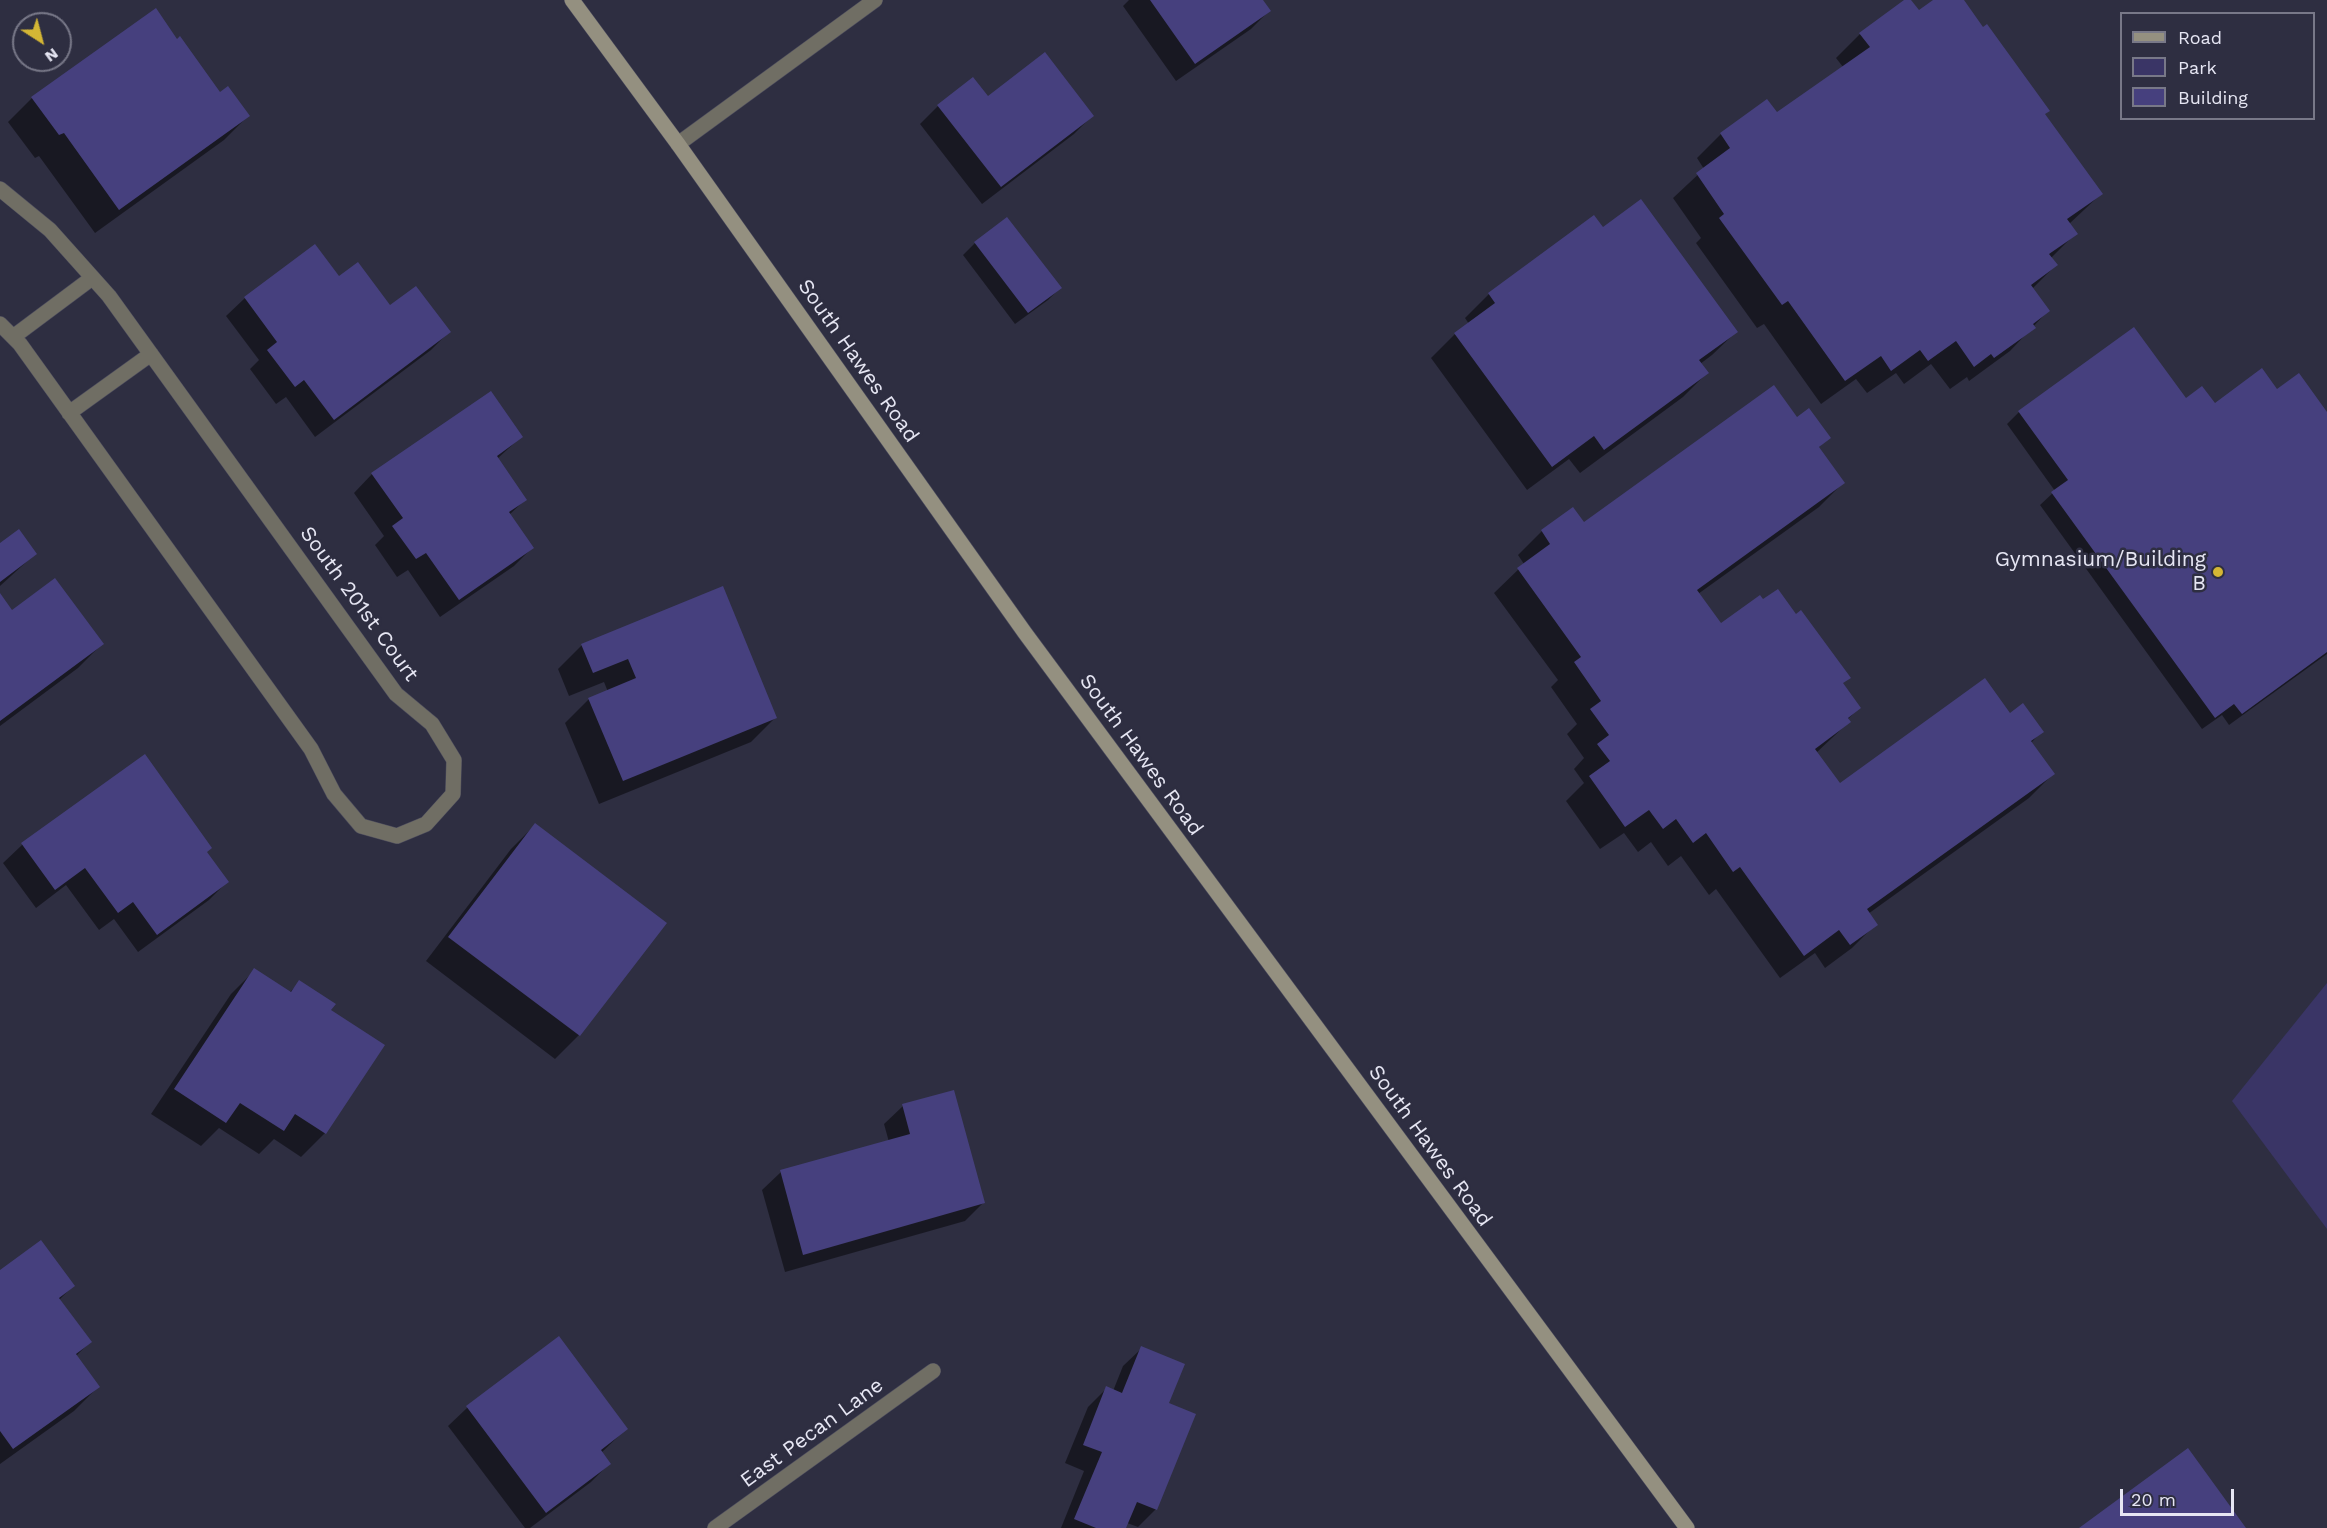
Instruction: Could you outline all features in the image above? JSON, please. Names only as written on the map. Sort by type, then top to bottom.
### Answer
[{"type":"main road","name":"South Hawes Road","points":[[572,0],[678,144],[1046,662],[1687,1528]]},
{"type":"street","points":[[678,144],[875,0]]},
{"type":"street","name":"South 201st Court","points":[[0,189],[50,230],[109,297],[396,694],[432,724],[454,760],[453,794],[426,824],[397,836],[361,826],[334,794],[311,748],[20,344],[0,324]]},
{"type":"street","points":[[13,337],[92,278]]},
{"type":"street","points":[[69,413],[151,354]]},
{"type":"street","name":"East Pecan Lane","points":[[715,1528],[933,1371]]},
{"type":"green space","points":[[2327,983],[2327,1229],[2232,1101]]},
{"type":"building","points":[[1150,0],[1263,0],[1271,11],[1195,64]]},
{"type":"building","points":[[1904,0],[1911,0],[1919,10],[1933,0],[1964,0],[1983,27],[1987,24],[2050,111],[2045,114],[2103,194],[2067,219],[2078,234],[2049,254],[2058,265],[2031,285],[2050,311],[2033,324],[2036,328],[1994,358],[1991,354],[1974,367],[1956,341],[1928,361],[1920,350],[1891,371],[1881,356],[1845,381],[1788,301],[1782,305],[1719,218],[1724,214],[1696,173],[1730,148],[1720,133],[1767,99],[1777,112],[1870,47],[1859,33]]},
{"type":"building","points":[[156,8],[177,39],[180,36],[220,92],[228,86],[250,116],[119,210],[64,133],[59,135],[31,97],[66,72],[72,72],[72,68]]},
{"type":"building","points":[[1045,52],[1094,116],[1001,187],[937,105],[973,77],[988,96]]},
{"type":"building","points":[[1641,199],[1738,332],[1699,360],[1709,373],[1604,450],[1594,436],[1552,467],[1454,333],[1495,303],[1488,293],[1594,215],[1603,227]]},
{"type":"building","points":[[1007,217],[1062,288],[1028,313],[974,242]]},
{"type":"building","points":[[315,244],[339,276],[358,262],[390,305],[416,286],[451,332],[334,420],[304,380],[295,387],[267,350],[277,342],[244,297]]},
{"type":"building","name":"Gymnasium/Building B","points":[[2134,327],[2186,398],[2202,386],[2215,403],[2262,368],[2277,389],[2299,373],[2327,412],[2327,652],[2242,714],[2234,704],[2215,718],[2051,492],[2068,480],[2018,411]]},
{"type":"building","points":[[1774,385],[1797,417],[1809,408],[1831,438],[1819,447],[1845,483],[1697,590],[1721,623],[1760,595],[1763,599],[1778,589],[1796,614],[1801,610],[1851,678],[1843,683],[1861,708],[1848,718],[1851,722],[1815,749],[1840,783],[1985,678],[2010,713],[2023,703],[2044,732],[2031,741],[2055,774],[1867,909],[1878,925],[1850,945],[1839,930],[1804,956],[1740,867],[1733,872],[1706,833],[1693,843],[1676,819],[1663,829],[1649,810],[1625,827],[1589,776],[1610,761],[1597,744],[1609,735],[1590,709],[1601,701],[1574,662],[1581,657],[1517,568],[1550,544],[1541,530],[1573,507],[1584,522]]},
{"type":"building","points":[[491,391],[523,437],[497,456],[527,500],[509,512],[534,548],[459,600],[426,553],[416,559],[392,526],[403,518],[371,473]]},
{"type":"building","points":[[19,529],[37,554],[0,582],[0,543]]},
{"type":"building","points":[[55,578],[104,644],[0,721],[0,593],[12,610]]},
{"type":"building","points":[[723,586],[777,718],[623,781],[588,698],[636,678],[628,659],[593,673],[581,644]]},
{"type":"building","points":[[145,754],[212,848],[207,852],[229,882],[157,935],[133,902],[118,913],[85,868],[55,890],[21,843]]},
{"type":"building","points":[[535,823],[667,923],[580,1036],[448,937]]},
{"type":"building","points":[[254,968],[291,992],[299,980],[336,1004],[331,1010],[385,1045],[326,1134],[295,1114],[284,1131],[240,1103],[226,1123],[174,1089]]},
{"type":"building","points":[[954,1090],[985,1203],[803,1255],[780,1170],[910,1134],[902,1104]]},
{"type":"building","points":[[41,1240],[75,1286],[59,1298],[92,1342],[76,1354],[100,1387],[13,1449],[0,1431],[0,1270]]},
{"type":"building","points":[[559,1336],[628,1429],[601,1450],[611,1464],[546,1513],[466,1406]]},
{"type":"building","points":[[1141,1346],[1185,1364],[1169,1403],[1196,1414],[1157,1510],[1137,1502],[1126,1528],[1096,1528],[1074,1519],[1102,1452],[1083,1445],[1106,1386],[1122,1393]]},
{"type":"building","points":[[2188,1448],[2246,1528],[2079,1528]]},
{"type":"place","name":"Gymnasium/Building B","points":[[2218,572]]}]
